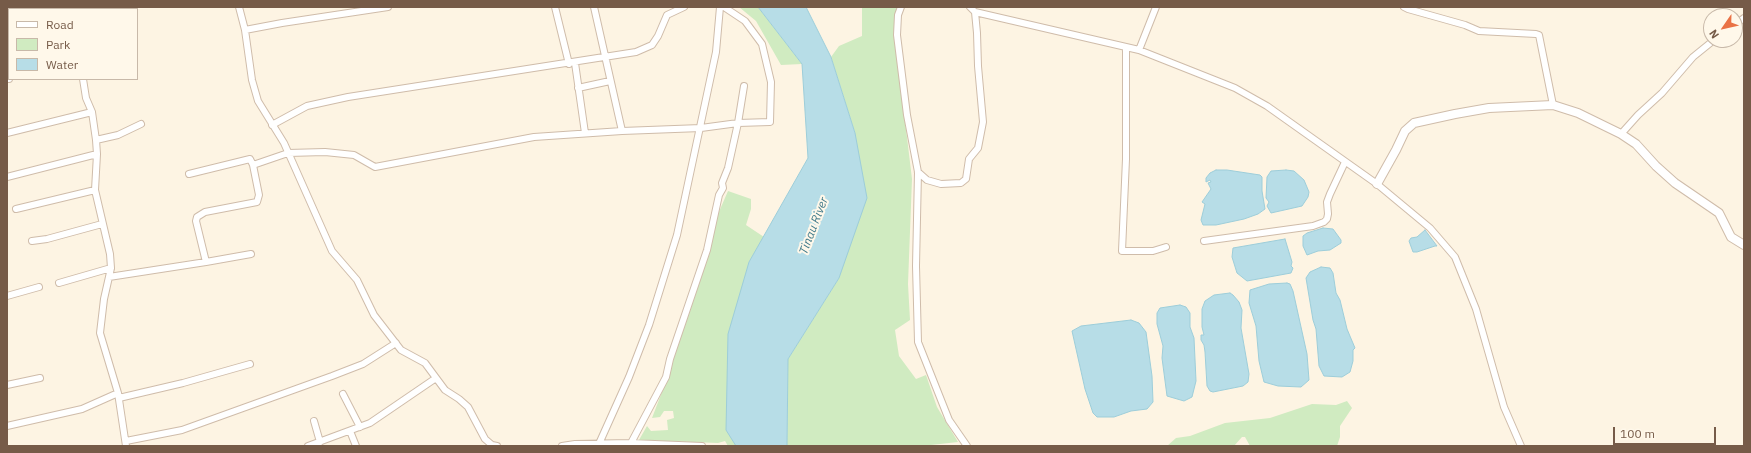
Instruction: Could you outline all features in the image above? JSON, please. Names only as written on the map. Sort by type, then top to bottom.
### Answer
[{"type":"street","points":[[239,7],[246,30],[252,80],[258,100],[272,125],[280,135],[332,251],[357,280],[374,315],[401,350],[425,363],[445,390],[459,399],[468,408],[485,439],[492,445],[497,446]]},
{"type":"street","points":[[246,30],[388,7]]},
{"type":"street","points":[[555,7],[578,88],[585,133]]},
{"type":"street","points":[[594,7],[622,130]]},
{"type":"street","points":[[272,125],[307,106],[348,97],[636,52],[652,45],[658,36],[667,15],[684,7]]},
{"type":"street","points":[[598,445],[629,377],[649,325],[677,235],[701,128],[712,63],[716,52],[720,7]]},
{"type":"street","points":[[253,165],[288,153],[325,152],[354,155],[375,167],[534,137],[622,130],[701,128],[738,123],[770,122],[771,82],[762,44],[745,21],[724,7]]},
{"type":"street","points":[[901,7],[898,14],[896,35],[907,115],[918,172],[916,266],[918,342],[949,420],[967,446]]},
{"type":"street","points":[[1139,50],[1156,7]]},
{"type":"street","points":[[1404,7],[1408,9],[1419,9],[1479,31],[1536,34],[1539,36],[1553,105]]},
{"type":"street","points":[[918,172],[927,180],[941,184],[960,183],[966,179],[969,159],[978,148],[983,122],[978,66],[977,32],[972,10],[1139,50],[1234,88],[1267,106],[1377,184],[1430,228],[1455,257],[1476,309],[1504,407],[1521,446]]},
{"type":"street","points":[[1126,47],[1126,159],[1122,251],[1153,251],[1166,247]]},
{"type":"street","points":[[1621,134],[1638,115],[1662,93],[1693,57],[1704,48]]},
{"type":"street","points":[[83,80],[92,112],[96,140],[97,154],[95,190],[110,254],[111,268],[104,299],[100,333],[118,395],[126,444],[182,430],[332,376],[363,364],[396,343]]},
{"type":"street","points":[[578,88],[610,81]]},
{"type":"street","points":[[631,444],[666,377],[670,359],[706,250],[738,123],[744,86]]},
{"type":"street","points":[[1377,184],[1405,131],[1414,123],[1489,108],[1553,105],[1578,113],[1621,134],[1636,144],[1656,166],[1675,183],[1719,213],[1731,237],[1744,245]]},
{"type":"street","points":[[7,134],[92,112]]},
{"type":"street","points":[[96,140],[118,135],[141,124]]},
{"type":"street","points":[[7,177],[97,154]]},
{"type":"street","points":[[189,174],[250,159],[253,165],[259,195],[257,202],[205,212],[197,217],[196,221],[206,262]]},
{"type":"street","points":[[1204,241],[1313,226],[1324,222],[1327,219],[1330,194],[1345,162]]},
{"type":"street","points":[[16,209],[95,190]]},
{"type":"street","points":[[32,241],[47,239],[102,224]]},
{"type":"street","points":[[109,278],[251,254]]},
{"type":"street","points":[[59,283],[111,268]]},
{"type":"street","points":[[7,296],[39,287]]},
{"type":"street","points":[[7,426],[82,409],[118,395],[183,383],[250,364]]},
{"type":"street","points":[[7,385],[40,378]]},
{"type":"street","points":[[308,446],[370,423],[436,378]]},
{"type":"street","points":[[343,394],[360,427]]},
{"type":"street","points":[[314,421],[320,442]]},
{"type":"street","points":[[350,431],[356,446]]},
{"type":"street","points":[[562,446],[631,444],[702,446]]},
{"type":"green space","points":[[739,7],[758,7],[802,64],[781,65],[756,21]]},
{"type":"green space","points":[[862,7],[898,7],[894,17],[897,54],[912,179],[908,284],[910,320],[895,330],[899,356],[916,379],[926,375],[937,407],[958,442],[922,446],[787,446],[788,359],[839,278],[855,133],[831,57],[839,46],[862,36]]},
{"type":"green space","points":[[728,191],[751,199],[751,209],[746,225],[764,237],[749,262],[736,446],[728,446],[725,441],[718,443],[639,440],[647,426],[651,431],[668,430],[667,420],[674,418],[673,411],[664,411],[660,417],[652,418],[665,384],[713,236],[718,214]]},
{"type":"green space","points":[[1347,401],[1352,408],[1340,426],[1340,437],[1337,446],[1250,446],[1245,437],[1242,437],[1234,446],[1167,446],[1176,438],[1190,436],[1225,423],[1270,418],[1312,404],[1336,405]]},
{"type":"water","name":"Tinau River","points":[[758,7],[806,7],[831,57],[855,133],[867,198],[839,278],[788,359],[787,446],[736,446],[726,430],[728,334],[749,262],[808,158],[802,64]]},
{"type":"water","points":[[1216,170],[1227,170],[1260,175],[1262,177],[1262,191],[1265,209],[1258,214],[1244,219],[1216,225],[1203,225],[1201,220],[1205,204],[1202,202],[1211,189],[1208,183],[1211,182],[1210,180],[1206,182],[1206,178],[1210,173]]},
{"type":"water","points":[[1271,171],[1294,171],[1304,180],[1309,192],[1308,197],[1302,206],[1271,213],[1267,206],[1269,202],[1266,198],[1267,177]]},
{"type":"water","points":[[1323,228],[1333,229],[1341,240],[1341,243],[1330,250],[1318,251],[1307,255],[1303,246],[1303,236],[1307,233]]},
{"type":"water","points":[[1425,230],[1437,246],[1413,252],[1409,241],[1411,238],[1417,237]]},
{"type":"water","points":[[1285,239],[1292,262],[1291,266],[1293,268],[1291,273],[1247,281],[1237,273],[1232,257],[1233,248]]},
{"type":"water","points":[[1321,267],[1330,268],[1333,273],[1336,293],[1340,300],[1347,329],[1355,348],[1353,350],[1353,361],[1350,372],[1342,377],[1324,376],[1319,366],[1316,329],[1313,320],[1306,278],[1310,272]]},
{"type":"water","points":[[1269,284],[1290,284],[1293,291],[1307,354],[1309,380],[1301,387],[1278,386],[1264,382],[1259,361],[1256,326],[1249,303],[1250,290]]},
{"type":"water","points":[[1230,293],[1239,302],[1242,310],[1241,328],[1249,374],[1248,382],[1243,386],[1213,392],[1210,391],[1207,386],[1205,352],[1204,345],[1201,340],[1201,335],[1204,335],[1202,327],[1202,309],[1205,301],[1214,295]]},
{"type":"water","points":[[1180,305],[1186,307],[1190,313],[1190,327],[1194,338],[1196,381],[1192,397],[1184,401],[1167,396],[1162,358],[1163,346],[1157,324],[1157,313],[1160,308]]},
{"type":"water","points":[[1131,320],[1139,323],[1146,332],[1152,376],[1153,402],[1147,409],[1131,411],[1114,417],[1097,417],[1093,413],[1085,389],[1072,331],[1081,326]]}]
